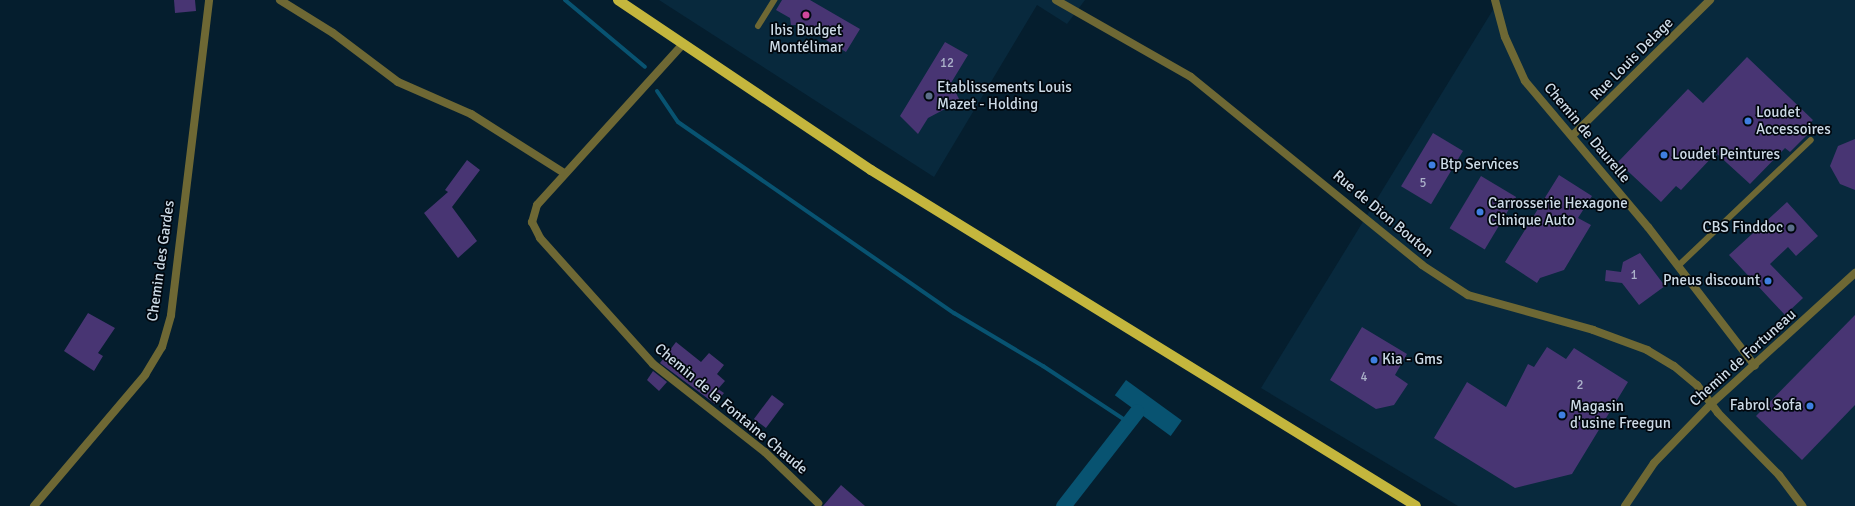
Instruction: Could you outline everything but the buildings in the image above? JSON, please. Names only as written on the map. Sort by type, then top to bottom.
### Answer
[{"type":"main road","points":[[618,0],[871,170],[1416,506]]},
{"type":"street","name":"Chemin des Gardes","points":[[34,506],[145,375],[162,347],[171,315],[210,0]]},
{"type":"street","points":[[280,0],[333,33],[398,82],[471,114],[564,174]]},
{"type":"street","name":"Rue de Dion Bouton","points":[[1056,0],[1191,78],[1422,265],[1468,295],[1593,330],[1647,350],[1697,385],[1711,404],[1779,475],[1802,506]]},
{"type":"street","name":"Chemin de Daurelle","points":[[1494,0],[1505,37],[1525,81],[1678,266],[1755,366]]},
{"type":"street","name":"Rue Louis Delage","points":[[1572,136],[1710,0]]},
{"type":"street","name":"Chemin de la Fontaine Chaude","points":[[684,44],[537,205],[532,222],[540,238],[653,364],[765,452],[818,503]]},
{"type":"street","name":"Chemin de Fortuneau","points":[[1625,506],[1654,463],[1711,404],[1755,366],[1855,273]]},
{"type":"lane","points":[[758,26],[774,0]]},
{"type":"lane","points":[[1678,266],[1811,140]]},
{"type":"shaded area","points":[[659,0],[1085,0],[1067,24],[1037,5],[934,177]]},
{"type":"shaded area","points":[[1499,0],[1855,0],[1855,506],[1458,506],[1261,388]]},
{"type":"shaded area","points":[[1126,380],[1182,421],[1171,436],[1115,395]]},
{"type":"waterway","points":[[565,0],[645,67]]},
{"type":"waterway","points":[[657,91],[678,122],[954,313],[1043,366],[1128,422]]},
{"type":"waterway","points":[[1063,506],[1137,411]]},
{"type":"place","name":"Ibis Budget Montélimar","points":[[806,15]]},
{"type":"place","name":"Etablissements Louis Mazet - Holding","points":[[929,96]]},
{"type":"place","name":"Loudet Accessoires","points":[[1748,121]]},
{"type":"place","name":"Loudet Peintures","points":[[1664,155]]},
{"type":"place","name":"Btp Services","points":[[1432,165]]},
{"type":"place","name":"Carrosserie Hexagone Clinique Auto","points":[[1480,212]]},
{"type":"place","name":"CBS Finddoc","points":[[1791,228]]},
{"type":"place","name":"Pneus discount","points":[[1768,281]]},
{"type":"place","name":"Kia - Gms","points":[[1374,360]]},
{"type":"place","name":"Fabrol Sofa","points":[[1810,406]]},
{"type":"place","name":"Magasin d'usine Freegun","points":[[1562,415]]}]
